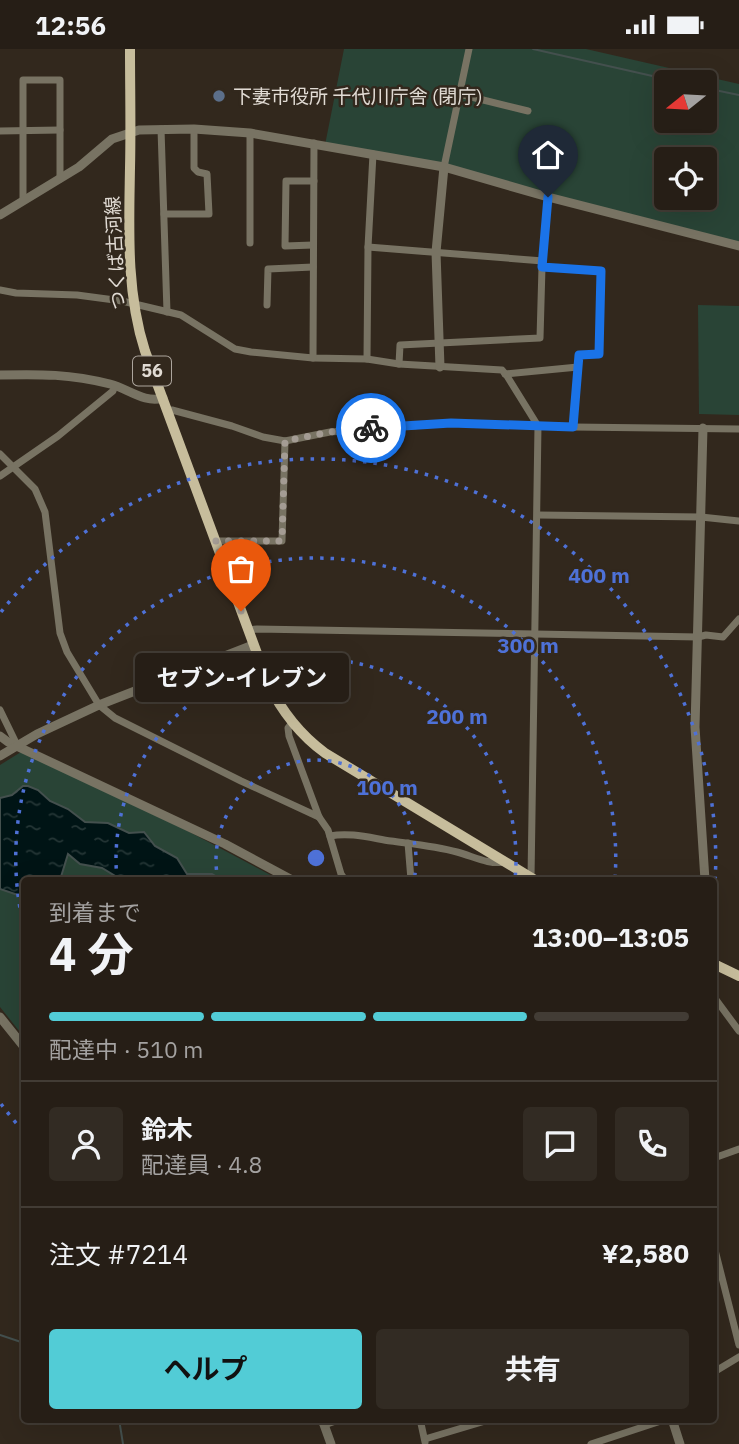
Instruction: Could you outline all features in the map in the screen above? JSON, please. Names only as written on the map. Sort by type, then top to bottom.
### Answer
[{"type":"main road","name":"つくば古河線","points":[[130,49],[129,219],[134,304],[141,338],[273,695],[292,723],[325,753],[531,877]]},
{"type":"main road","points":[[717,965],[739,976]]},
{"type":"street","points":[[440,367],[436,252],[444,167],[469,49]]},
{"type":"street","points":[[23,201],[23,80],[60,80],[60,179]]},
{"type":"street","points":[[459,94],[528,111]]},
{"type":"street","points":[[161,129],[167,312]]},
{"type":"street","points":[[164,214],[209,214],[207,174],[194,168],[194,129]]},
{"type":"street","points":[[0,215],[79,167],[112,139],[130,132],[194,129],[250,133],[444,167],[739,246]]},
{"type":"street","points":[[0,131],[60,130]]},
{"type":"street","points":[[250,133],[250,243]]},
{"type":"street","points":[[313,358],[314,143]]},
{"type":"street","points":[[367,359],[368,247],[373,154]]},
{"type":"street","points":[[313,245],[285,246],[286,181],[314,181]]},
{"type":"street","points":[[399,364],[400,345],[540,338],[542,264],[548,197]]},
{"type":"street","points":[[368,247],[601,271],[599,354],[579,355],[573,427]]},
{"type":"street","points":[[267,305],[268,269],[313,267]]},
{"type":"street","points":[[0,291],[77,295],[122,301],[181,315],[235,349],[251,352],[502,370],[538,426],[534,877]]},
{"type":"street","points":[[505,374],[578,367]]},
{"type":"street","points":[[0,375],[58,374],[115,385],[152,400],[163,398]]},
{"type":"street","points":[[0,476],[71,426],[113,391],[115,385]]},
{"type":"street","points":[[167,411],[172,410],[285,441],[330,432],[451,423],[739,429]]},
{"type":"street","points":[[703,428],[695,727],[705,877]]},
{"type":"street","points":[[215,541],[282,541],[285,441]]},
{"type":"street","points":[[0,454],[35,489],[45,512],[61,633],[68,652],[99,705],[123,723],[319,817]]},
{"type":"street","points":[[538,515],[701,517],[739,521]]},
{"type":"street","points":[[248,630],[698,637],[723,636],[739,619]]},
{"type":"street","points":[[0,756],[99,705],[253,645]]},
{"type":"street","points":[[0,710],[17,745]]},
{"type":"street","points":[[292,723],[288,728],[289,736],[319,817],[330,836],[343,877]]},
{"type":"street","points":[[0,736],[225,844],[286,877]]},
{"type":"street","points":[[330,836],[353,835],[408,843],[447,849],[493,863],[506,862]]},
{"type":"street","points":[[408,843],[411,877]]},
{"type":"street","points":[[717,1001],[739,1031]]},
{"type":"street","points":[[0,1017],[21,1043]]},
{"type":"street","points":[[717,1157],[739,1149]]},
{"type":"street","points":[[717,1256],[735,1313],[739,1345]]},
{"type":"street","points":[[717,1370],[739,1357]]},
{"type":"street","points":[[323,1423],[331,1444]]},
{"type":"street","points":[[421,1423],[425,1442],[480,1423]]},
{"type":"street","points":[[591,1444],[657,1423]]},
{"type":"street","points":[[672,1423],[680,1444]]},
{"type":"green space","points":[[344,49],[586,49],[678,70],[654,70],[654,133],[718,133],[718,79],[739,84],[739,246],[444,167],[325,145]]},
{"type":"green space","points":[[698,305],[739,306],[739,415],[699,414]]},
{"type":"green space","points":[[21,752],[182,828],[274,877],[21,877],[21,1033],[0,1007],[0,765]]},
{"type":"water","points":[[23,786],[28,786],[85,822],[108,823],[129,833],[144,832],[155,846],[177,858],[187,874],[212,874],[217,877],[117,877],[102,868],[80,864],[68,854],[61,877],[21,877],[21,896],[0,889],[0,798],[12,795]]},
{"type":"waterway","points":[[533,49],[654,76]]},
{"type":"waterway","points":[[718,91],[739,95]]},
{"type":"waterway","points":[[0,1335],[21,1342]]},
{"type":"waterway","points":[[120,1423],[123,1444]]},
{"type":"way so far","points":[[241,611],[215,541],[282,541],[285,441],[330,432],[371,428]]},
{"type":"place","name":"下妻市役所 千代川庁舎 (閉庁)","points":[[219,96]]},
{"type":"place","name":"セブン-イレブン","points":[[241,611]]},
{"type":"route","points":[[371,428],[451,423],[573,427],[579,355],[599,354],[601,271],[542,267],[548,197]]}]
